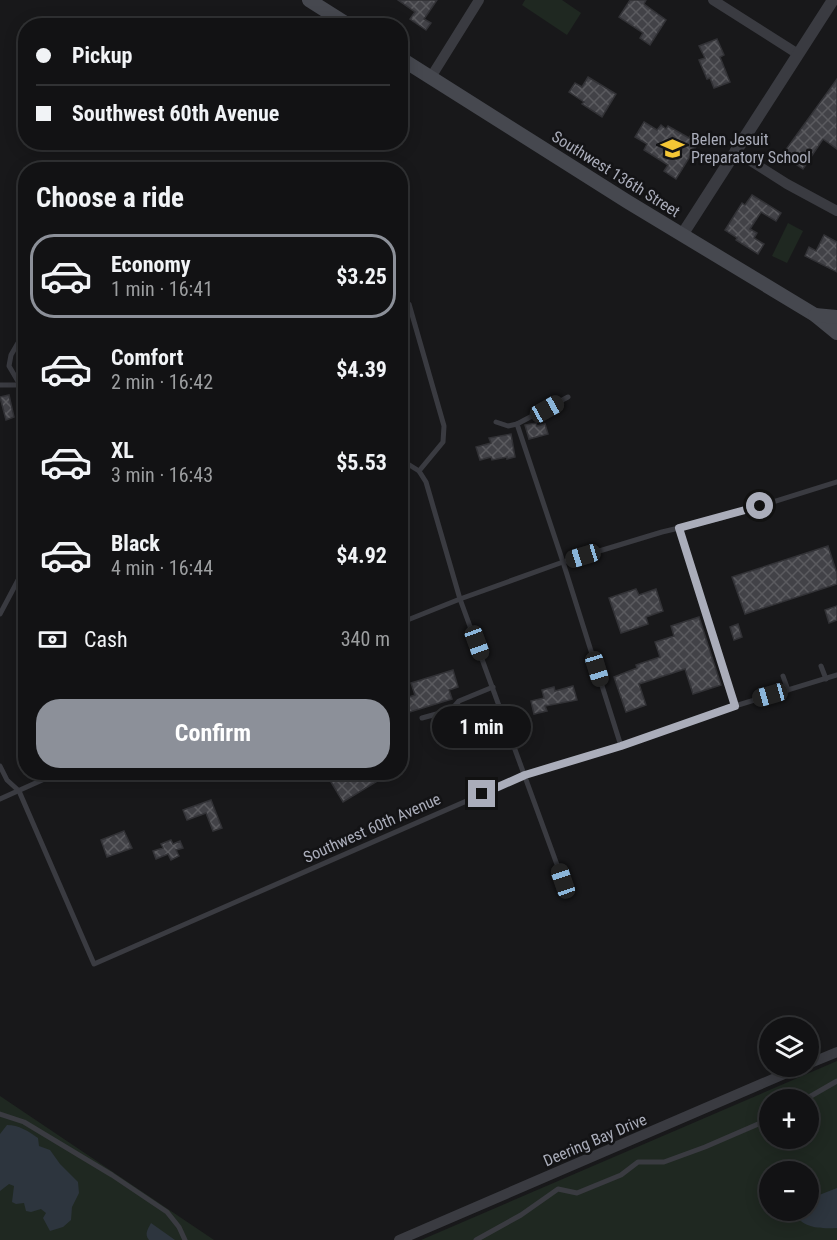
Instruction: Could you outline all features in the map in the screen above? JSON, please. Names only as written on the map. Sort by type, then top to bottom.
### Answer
[{"type":"main road","points":[[309,0],[337,18]]},
{"type":"main road","name":"Southwest 136th Street","points":[[408,63],[682,235],[815,315],[837,333]]},
{"type":"main road","name":"Southwest 136th Street","points":[[815,315],[837,317]]},
{"type":"street","points":[[431,77],[479,0]]},
{"type":"street","points":[[713,0],[798,54]]},
{"type":"street","points":[[682,235],[833,0]]},
{"type":"street","points":[[735,151],[787,184],[837,211]]},
{"type":"street","points":[[819,1059],[837,1052]]},
{"type":"street","name":"Deering Bay Drive","points":[[399,1240],[777,1077]]},
{"type":"lane","points":[[408,304],[444,426],[442,442],[419,471]]},
{"type":"lane","points":[[18,343],[11,355],[9,366],[18,378]]},
{"type":"lane","points":[[0,385],[18,384]]},
{"type":"lane","points":[[495,422],[508,426],[517,424],[568,398]]},
{"type":"lane","points":[[517,424],[621,746]]},
{"type":"lane","points":[[408,464],[419,471],[426,482],[460,598],[563,881]]},
{"type":"lane","points":[[408,620],[460,598],[563,562],[721,518],[837,482]]},
{"type":"lane","points":[[679,528],[735,706]]},
{"type":"lane","points":[[0,614],[18,580]]},
{"type":"lane","points":[[821,666],[825,679]]},
{"type":"lane","name":"Southwest 60th Avenue","points":[[19,791],[94,964],[525,775],[837,675]]},
{"type":"lane","points":[[783,676],[788,690]]},
{"type":"lane","points":[[422,718],[451,710],[459,701],[493,687]]},
{"type":"lane","points":[[0,766],[7,780],[19,791]]},
{"type":"lane","points":[[0,799],[43,780]]},
{"type":"lane","points":[[819,1091],[837,1081]]},
{"type":"lane","points":[[0,1114],[24,1122],[112,1175],[167,1212],[179,1227],[185,1240]]},
{"type":"lane","points":[[476,1240],[521,1215],[558,1189],[577,1192],[621,1175],[639,1162],[664,1162],[759,1124]]},
{"type":"shaded area","points":[[525,0],[562,0],[581,13],[567,35],[522,5]]},
{"type":"shaded area","points":[[788,223],[803,231],[787,263],[772,256]]},
{"type":"shaded area","points":[[837,1061],[837,1240],[421,1240],[759,1095],[759,1149],[819,1149],[819,1089],[772,1089],[800,1077],[819,1077],[819,1069]]},
{"type":"shaded area","points":[[0,1096],[214,1240],[0,1240]]},
{"type":"shaded area","points":[[7,1125],[19,1127],[38,1138],[39,1146],[50,1150],[78,1182],[79,1193],[72,1207],[71,1220],[63,1227],[50,1231],[43,1218],[46,1213],[41,1209],[26,1211],[24,1203],[12,1202],[14,1186],[9,1184],[0,1191],[0,1134]]},
{"type":"shaded area","points":[[837,1188],[837,1228],[811,1226],[801,1221],[819,1221],[819,1195]]},
{"type":"shaded area","points":[[151,1223],[175,1240],[149,1240],[147,1234]]},
{"type":"building","points":[[398,0],[437,0],[424,19],[431,23],[426,30],[410,19],[415,12]]},
{"type":"building","points":[[630,0],[646,0],[644,4],[666,20],[650,45],[640,38],[643,33],[619,17]]},
{"type":"building","points":[[717,39],[724,55],[720,57],[730,82],[714,88],[710,78],[707,79],[699,60],[705,58],[699,46]]},
{"type":"building","points":[[588,77],[616,94],[602,117],[569,92],[575,83],[582,87]]},
{"type":"building","points":[[837,79],[837,149],[823,139],[803,169],[782,155]]},
{"type":"building","points":[[644,122],[657,130],[661,125],[666,129],[668,126],[689,138],[693,131],[702,137],[676,179],[664,171],[668,165],[644,150],[647,144],[635,137]]},
{"type":"building","points":[[752,195],[781,213],[776,221],[761,212],[750,229],[757,233],[754,238],[764,244],[758,254],[725,230],[742,203],[745,205]]},
{"type":"building","points":[[824,235],[837,242],[837,272],[805,256],[809,247],[816,251]]},
{"type":"building","points":[[9,395],[14,417],[6,420],[0,397]]},
{"type":"building","points":[[536,423],[537,426],[545,424],[548,434],[529,439],[525,425]]},
{"type":"building","points":[[511,434],[515,457],[492,460],[491,457],[480,460],[476,447],[491,443],[489,438]]},
{"type":"building","points":[[828,546],[837,574],[837,584],[745,614],[732,577]]},
{"type":"building","points":[[636,589],[639,595],[656,589],[663,611],[646,617],[648,624],[621,633],[609,598]]},
{"type":"building","points":[[837,606],[837,620],[829,623],[825,610]]},
{"type":"building","points":[[699,617],[721,685],[693,694],[685,669],[639,684],[646,705],[626,712],[614,677],[637,668],[636,665],[660,657],[655,642],[674,636],[671,626]]},
{"type":"building","points":[[738,624],[742,637],[734,640],[730,627]]},
{"type":"building","points":[[453,670],[458,687],[449,690],[452,699],[408,713],[408,697],[415,695],[411,683]]},
{"type":"building","points":[[573,686],[577,700],[545,706],[547,711],[534,714],[531,701],[544,698],[542,690],[554,687],[555,691]]},
{"type":"building","points":[[330,780],[379,780],[343,802]]},
{"type":"building","points":[[211,800],[222,828],[213,831],[206,813],[187,820],[183,810]]},
{"type":"building","points":[[124,831],[132,848],[107,857],[101,840]]},
{"type":"building","points":[[171,840],[173,844],[180,841],[183,848],[176,850],[179,856],[171,860],[168,854],[156,859],[153,851],[163,848],[161,844]]},
{"type":"place","name":"Belen Jesuit Preparatory School","points":[[673,148]]},
{"type":"route","points":[[482,794],[525,775],[621,746],[735,706],[679,528],[760,506]]}]
